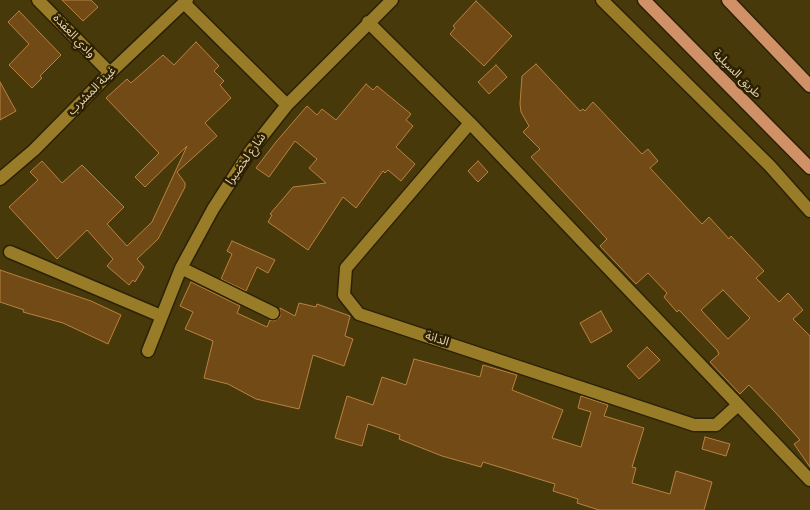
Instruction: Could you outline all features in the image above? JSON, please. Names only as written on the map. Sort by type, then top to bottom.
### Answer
[{"type":"main road","name":"طريق السيلية","points":[[644,0],[810,168]]},
{"type":"main road","points":[[728,0],[810,86]]},
{"type":"street","name":"وادي العقدة","points":[[38,0],[110,73]]},
{"type":"street","name":"شارع لخضيرا","points":[[148,351],[182,268],[213,209],[248,153],[287,105],[392,0]]},
{"type":"street","points":[[602,0],[770,166],[810,211]]},
{"type":"street","name":"غينة المشرب","points":[[0,179],[34,150],[110,73],[186,2],[287,105]]},
{"type":"street","points":[[368,22],[470,123],[810,480]]},
{"type":"street","name":"الدانة","points":[[470,123],[346,268],[344,295],[359,314],[694,425],[716,425],[738,405]]},
{"type":"street","points":[[10,252],[161,316]]},
{"type":"street","points":[[182,268],[273,313]]},
{"type":"building","points":[[62,0],[91,0],[98,7],[83,21]]},
{"type":"building","points":[[476,1],[512,36],[484,66],[450,34],[455,28],[453,26]]},
{"type":"building","points":[[19,11],[61,55],[40,76],[42,78],[32,88],[9,65],[29,44],[8,22]]},
{"type":"building","points":[[196,42],[219,66],[214,71],[224,81],[220,85],[231,98],[205,123],[217,136],[177,172],[185,183],[185,187],[158,239],[137,259],[144,267],[135,282],[133,280],[129,285],[107,266],[113,259],[87,230],[57,259],[9,207],[38,180],[30,172],[42,161],[62,183],[82,165],[124,207],[107,224],[127,246],[152,222],[187,146],[145,187],[135,177],[159,153],[106,98],[127,79],[131,83],[163,55],[174,65]]},
{"type":"building","points":[[536,64],[580,111],[583,109],[585,111],[593,102],[642,154],[648,149],[658,161],[650,168],[702,224],[709,217],[729,239],[731,236],[764,271],[756,278],[779,302],[788,293],[803,310],[793,319],[810,336],[810,467],[794,444],[800,440],[775,412],[749,385],[740,394],[710,362],[719,354],[717,350],[679,310],[677,312],[664,297],[667,293],[648,273],[636,284],[600,246],[607,239],[531,157],[540,149],[523,132],[529,126],[521,112],[522,76]],"holes":[[[723,290],[750,318],[728,339],[701,310]]]},
{"type":"building","points":[[496,65],[507,77],[489,94],[478,82]]},
{"type":"building","points":[[0,82],[16,111],[0,120]]},
{"type":"building","points":[[366,84],[373,90],[377,86],[411,114],[406,120],[413,126],[396,147],[415,164],[401,181],[388,170],[385,173],[383,171],[356,208],[343,197],[308,250],[268,222],[272,215],[270,214],[293,187],[326,183],[309,168],[317,159],[295,141],[269,177],[256,168],[307,106],[317,115],[322,109],[336,120]]},
{"type":"building","points":[[478,161],[488,172],[478,182],[468,171]]},
{"type":"building","points":[[232,241],[275,260],[268,273],[257,267],[246,291],[221,279],[232,254],[227,251]]},
{"type":"building","points":[[0,270],[91,301],[121,315],[108,344],[63,323],[23,312],[24,310],[0,302]]},
{"type":"building","points":[[191,282],[240,306],[237,313],[267,327],[270,320],[274,321],[280,317],[280,308],[295,316],[299,303],[316,307],[317,304],[350,316],[345,336],[353,339],[344,366],[313,355],[299,409],[256,399],[228,384],[204,378],[213,341],[185,329],[193,312],[180,306]]},
{"type":"building","points":[[601,311],[612,331],[591,343],[580,323]]},
{"type":"building","points":[[647,347],[660,360],[639,379],[627,366]]},
{"type":"building","points":[[414,359],[480,377],[483,365],[517,375],[512,390],[563,410],[552,438],[581,447],[591,412],[578,408],[581,396],[608,405],[604,416],[644,428],[632,467],[636,468],[632,483],[670,494],[676,471],[712,482],[704,510],[599,510],[577,503],[578,499],[553,491],[555,484],[483,462],[481,467],[442,456],[399,439],[400,435],[368,424],[362,446],[335,438],[347,396],[373,405],[382,377],[406,385]]},
{"type":"building","points":[[705,437],[730,444],[726,456],[702,449]]}]
